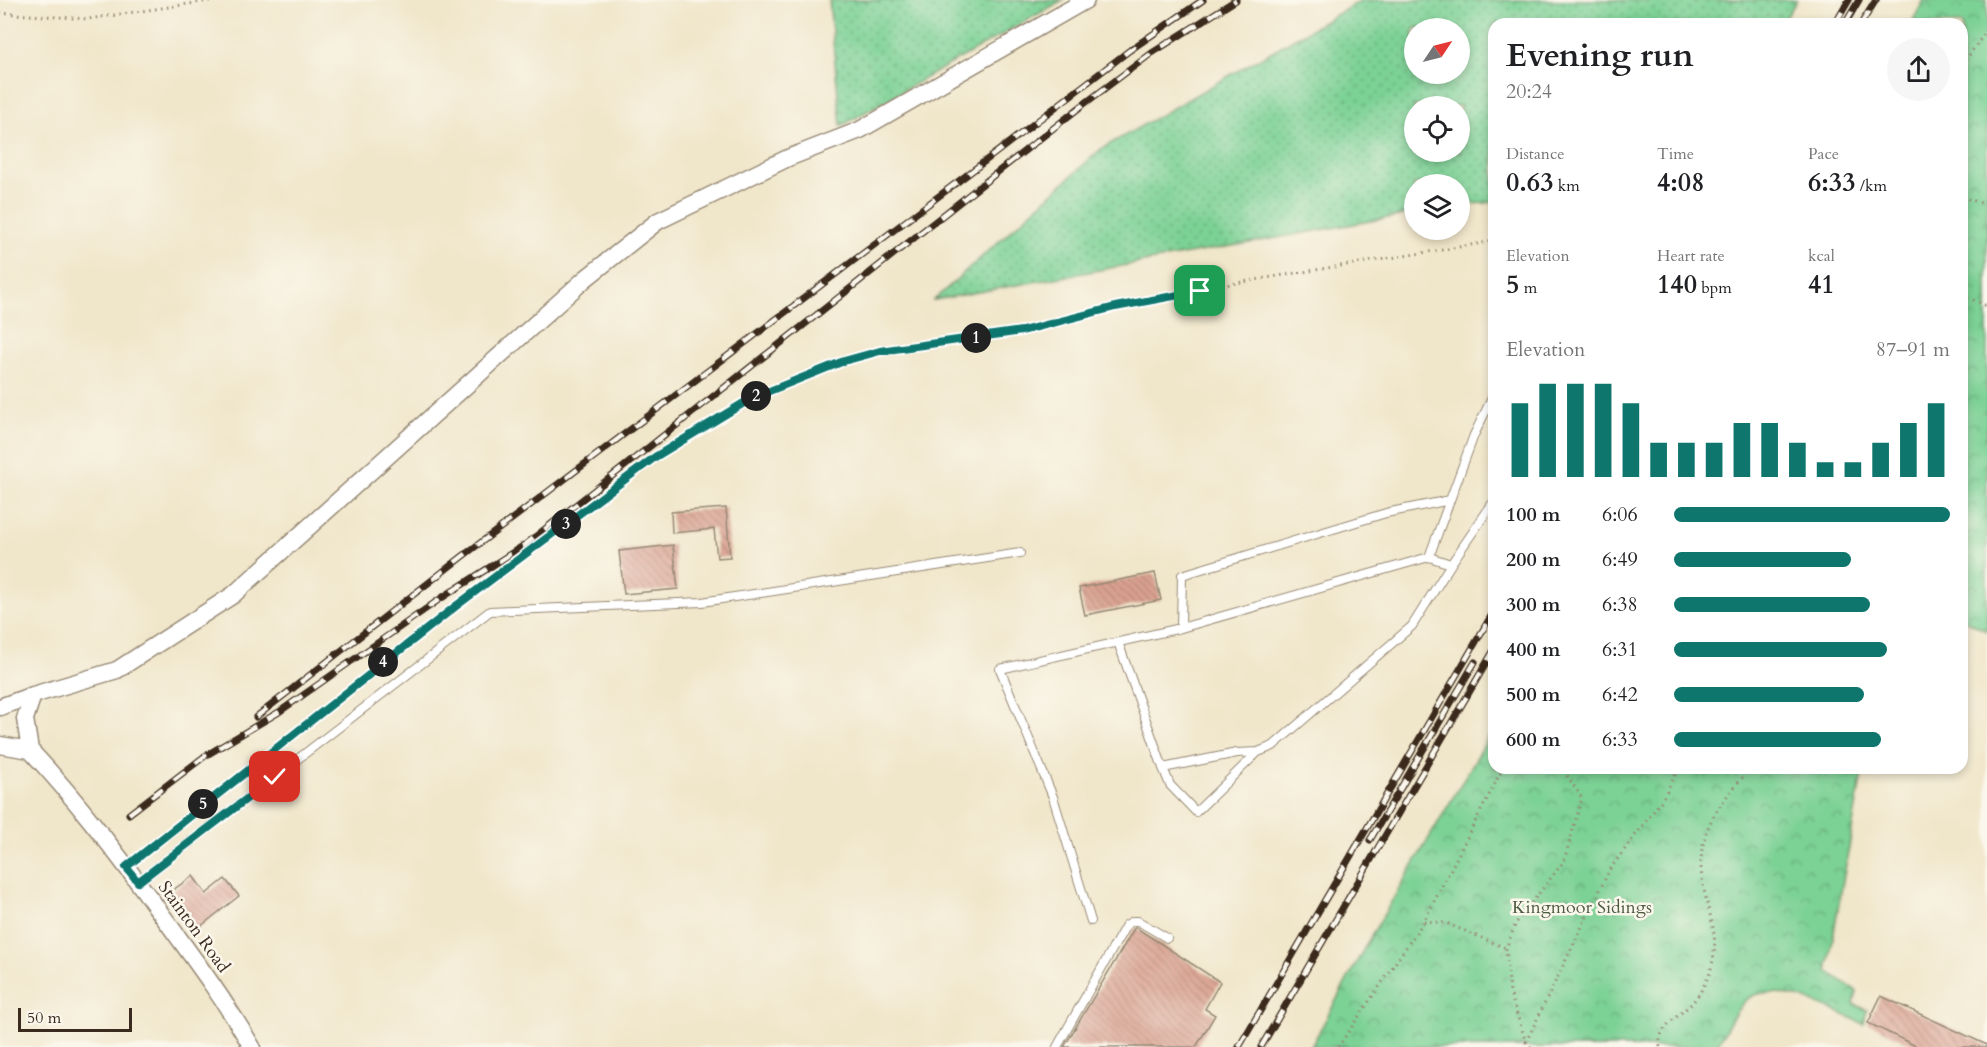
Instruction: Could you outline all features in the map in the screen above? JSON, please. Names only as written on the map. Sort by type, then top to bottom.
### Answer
[{"type":"street","points":[[0,707],[117,670],[233,595],[585,279],[658,221],[788,158],[860,130],[1086,0]]},
{"type":"street","points":[[0,745],[30,750],[25,719],[33,695]]},
{"type":"street","name":"Stainton Road","points":[[30,750],[65,788],[138,882],[202,969],[252,1047]]},
{"type":"lane","points":[[1429,557],[1474,435],[1488,406]]},
{"type":"lane","points":[[1181,628],[1182,575],[1386,513],[1450,500]]},
{"type":"lane","points":[[1163,768],[1238,753],[1258,752],[1273,746],[1412,626],[1488,508]]},
{"type":"lane","points":[[138,882],[490,611],[702,602],[1020,553]]},
{"type":"lane","points":[[1091,921],[1053,797],[1000,669],[1181,628],[1429,557],[1451,564]]},
{"type":"lane","points":[[1118,642],[1170,785],[1196,812],[1258,752]]},
{"type":"lane","points":[[1057,1047],[1126,925],[1138,921],[1167,938]]},
{"type":"path","points":[[0,14],[88,19],[215,0]]},
{"type":"path","points":[[1968,57],[1987,30]]},
{"type":"path","points":[[1968,199],[1987,205]]},
{"type":"path","points":[[126,867],[456,606],[655,457],[752,398],[824,368],[880,351],[1022,331],[1127,305],[1370,259],[1488,242]]},
{"type":"path","points":[[1968,298],[1987,306]]},
{"type":"path","points":[[1338,1047],[1424,921],[1500,774]]},
{"type":"path","points":[[1531,1047],[1526,1042],[1510,993],[1506,948],[1516,924],[1564,861],[1582,798],[1566,774]]},
{"type":"path","points":[[1526,1042],[1610,869],[1662,800],[1676,774]]},
{"type":"path","points":[[1660,1047],[1659,1040],[1665,1026],[1694,1000],[1710,972],[1717,937],[1699,866],[1701,843],[1726,796],[1746,774]]},
{"type":"path","points":[[1424,921],[1446,923],[1506,948]]},
{"type":"green space","points":[[829,0],[1063,0],[841,126]]},
{"type":"green space","points":[[1362,0],[1797,0],[1786,18],[1488,18],[1488,203],[1470,204],[1470,174],[1404,174],[1404,215],[934,300],[1101,149]]},
{"type":"green space","points":[[1924,0],[1987,0],[1987,631],[1968,622],[1968,18],[1914,18]]},
{"type":"green space","name":"Kingmoor Sidings","points":[[1488,738],[1488,774],[1862,774],[1827,971],[1857,991],[1854,1004],[1867,1010],[1864,1024],[1804,999],[1771,993],[1757,994],[1746,1000],[1716,1047],[1311,1047],[1367,943]]},
{"type":"building","points":[[726,508],[730,557],[717,558],[714,529],[672,533],[671,512]]},
{"type":"building","points":[[673,545],[678,589],[624,594],[619,551]]},
{"type":"building","points":[[1155,573],[1161,600],[1085,615],[1079,588]]},
{"type":"building","points":[[193,876],[206,894],[225,879],[239,896],[196,930],[170,892]]},
{"type":"building","points":[[1135,927],[1220,982],[1205,1009],[1215,1015],[1196,1047],[1064,1047]]},
{"type":"building","points":[[1881,996],[1987,1045],[1987,1047],[1918,1047],[1868,1023]]},
{"type":"railway","points":[[256,717],[463,556],[1130,50],[1203,0]]},
{"type":"railway","points":[[129,814],[205,756],[279,712],[440,599],[526,544],[1084,104],[1152,53],[1236,0]]},
{"type":"railway","points":[[1838,18],[1849,0]]},
{"type":"railway","points":[[1848,18],[1859,0]]},
{"type":"railway","points":[[1865,18],[1876,0]]},
{"type":"railway","points":[[1239,1047],[1488,621]]},
{"type":"railway","points":[[1261,1047],[1488,660]]},
{"type":"railway","points":[[1370,840],[1475,662]]},
{"type":"route","points":[[275,777],[138,882],[126,867],[456,606],[655,457],[688,434],[752,398],[794,379],[880,351],[1022,331],[1115,307],[1200,291]]}]
